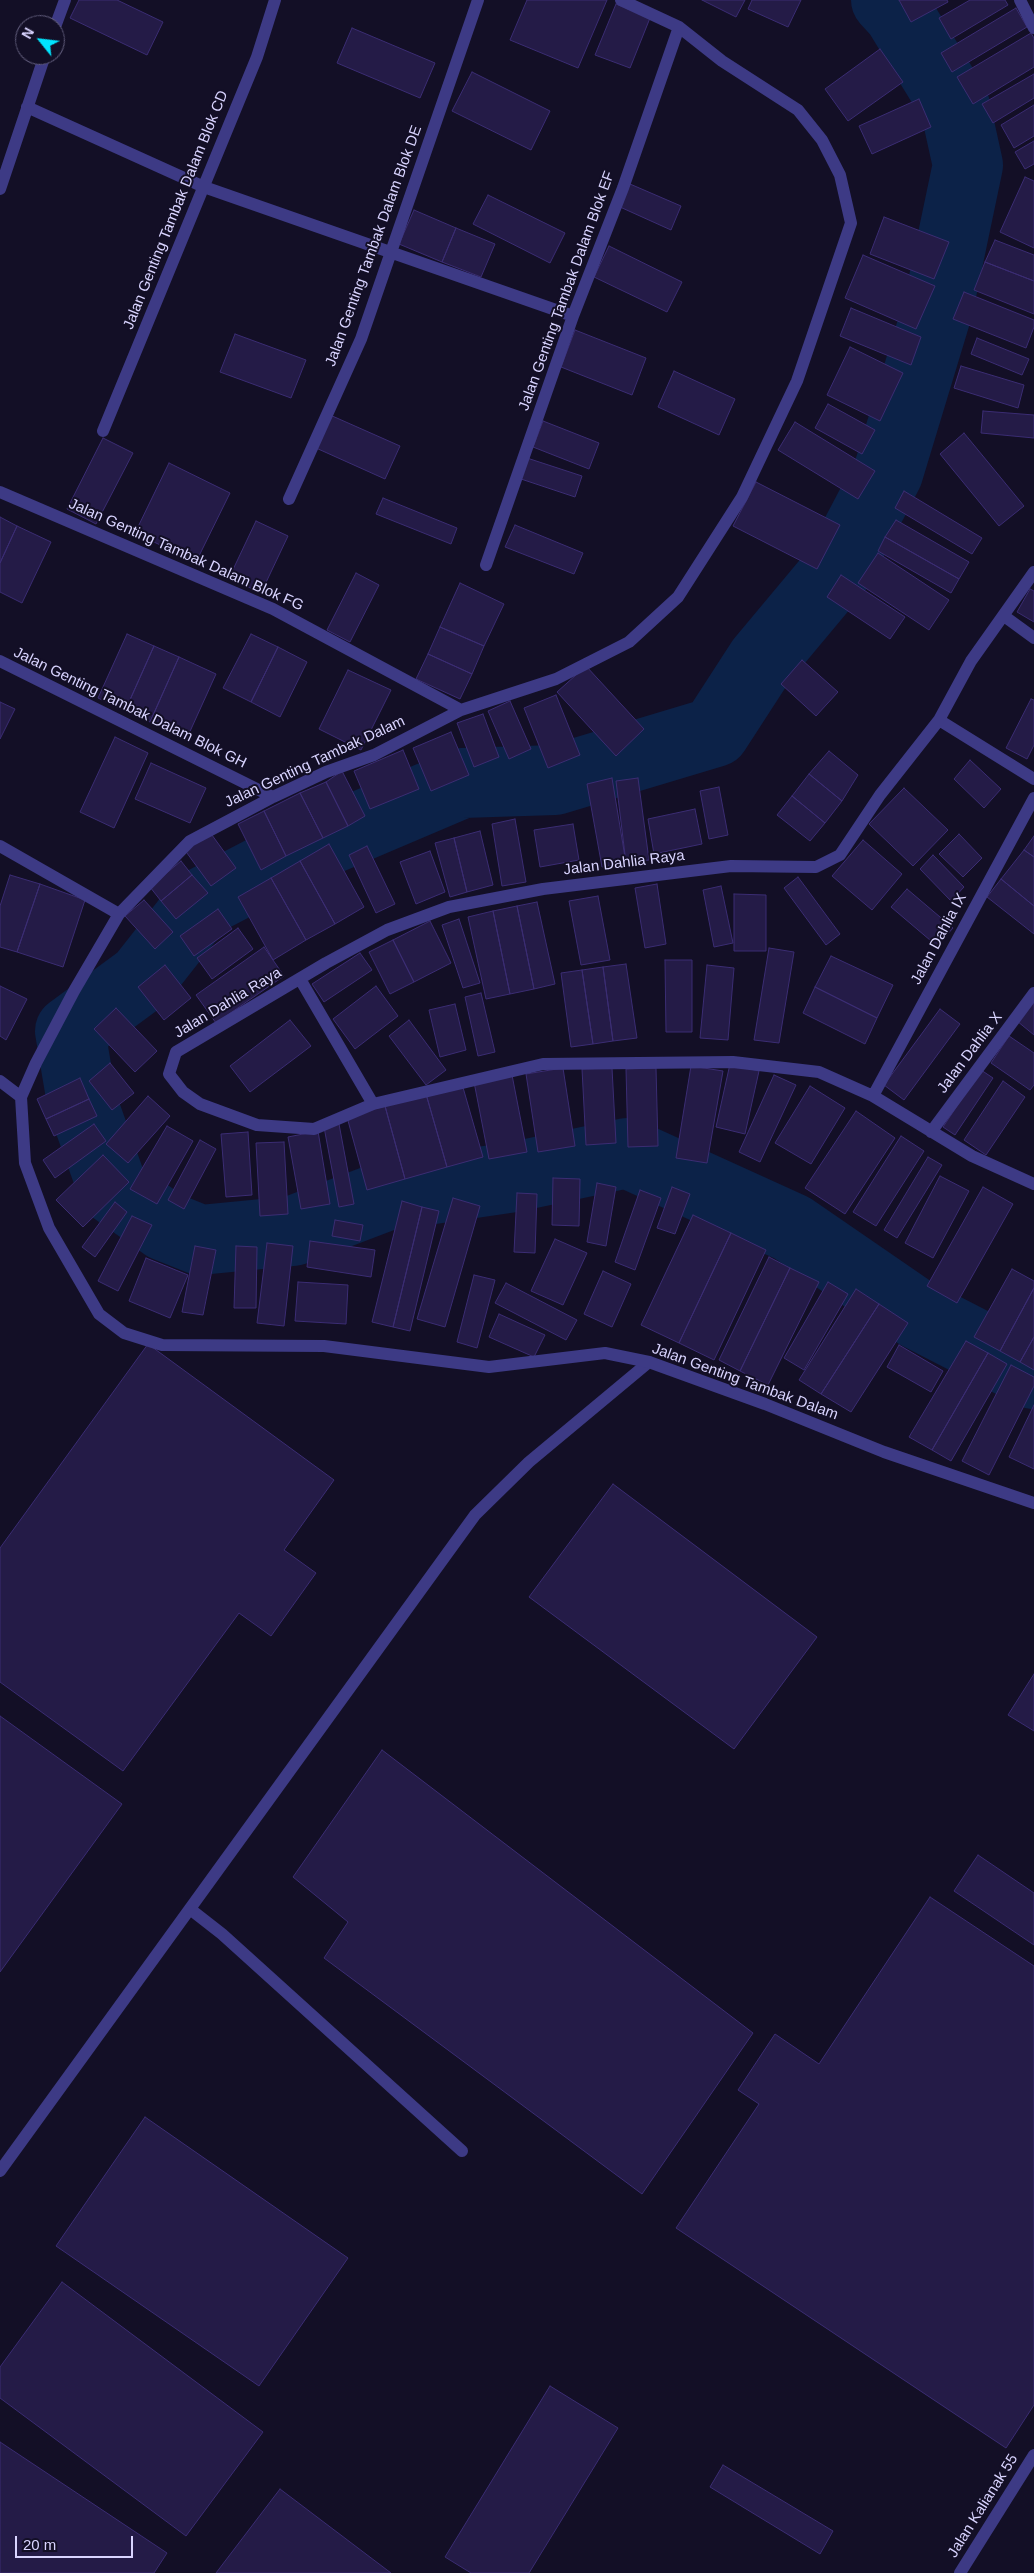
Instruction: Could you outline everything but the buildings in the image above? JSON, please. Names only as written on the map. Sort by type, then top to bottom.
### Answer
[{"type":"street","points":[[59,15],[65,0]]},
{"type":"street","name":"Jalan Genting Tambak Dalam Blok CD","points":[[103,430],[257,57],[275,0]]},
{"type":"street","name":"Jalan Genting Tambak Dalam Blok DE","points":[[289,498],[361,339],[478,0]]},
{"type":"street","name":"Jalan Genting Tambak Dalam","points":[[621,0],[678,27],[722,60],[798,110],[822,140],[840,175],[851,223],[838,266],[797,381],[742,497],[678,597],[629,642],[556,679],[461,710],[374,755],[326,772],[273,797],[190,841],[119,914],[61,1015],[36,1063],[21,1097],[25,1163],[49,1228],[99,1314],[124,1333],[162,1345],[324,1346],[489,1367],[605,1354],[649,1362],[765,1404],[884,1452],[1034,1503]]},
{"type":"street","points":[[1020,0],[1034,28]]},
{"type":"street","name":"Jalan Genting Tambak Dalam Blok EF","points":[[486,566],[573,316],[623,188],[678,27]]},
{"type":"street","points":[[0,189],[42,65]]},
{"type":"street","points":[[27,107],[204,187],[573,316]]},
{"type":"street","name":"Jalan Genting Tambak Dalam Blok FG","points":[[0,492],[273,609],[461,710]]},
{"type":"street","name":"Jalan Dahlia Raya","points":[[1034,572],[971,661],[939,720],[880,795],[840,855],[816,868],[731,866],[543,889],[449,907],[387,930],[176,1052],[169,1074],[183,1092],[200,1104],[257,1124],[314,1129],[373,1104],[544,1064],[733,1062],[819,1072],[873,1096],[972,1156],[1034,1184]]},
{"type":"street","points":[[1004,616],[1034,638]]},
{"type":"street","name":"Jalan Genting Tambak Dalam Blok GH","points":[[0,661],[273,797]]},
{"type":"street","points":[[939,720],[1034,779]]},
{"type":"street","name":"Jalan Dahlia IX","points":[[873,1096],[1034,798]]},
{"type":"street","points":[[0,846],[119,914]]},
{"type":"street","points":[[300,979],[373,1104]]},
{"type":"street","name":"Jalan Dahlia X","points":[[931,1132],[1034,993]]},
{"type":"street","points":[[0,1081],[21,1097]]},
{"type":"street","points":[[0,2171],[475,1515],[529,1462],[649,1362]]},
{"type":"street","points":[[190,1909],[229,1940],[462,2150]]},
{"type":"street","name":"Jalan Kalianak 55","points":[[960,2573],[1034,2456]]},
{"type":"waterway","points":[[886,0],[898,13],[955,106],[968,165],[938,308],[888,473],[837,570],[761,661],[715,732],[555,780],[462,783],[295,854],[201,903],[142,978],[70,1031],[82,1102],[113,1189],[165,1226],[200,1240],[293,1231],[385,1196],[514,1177],[627,1153],[792,1228],[917,1314],[1034,1374]]}]
